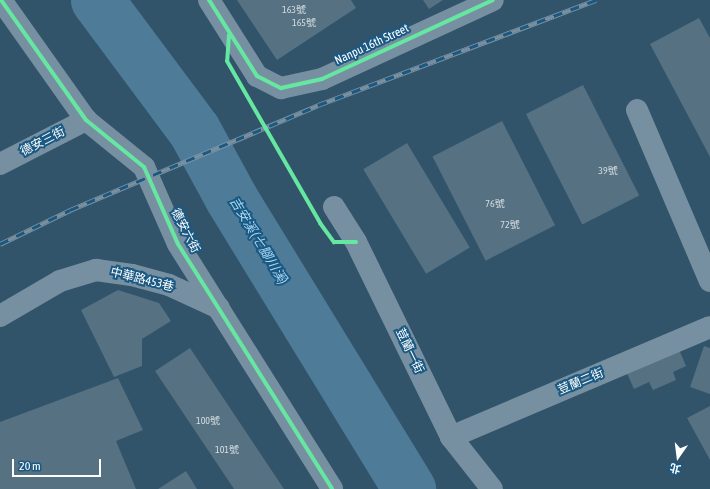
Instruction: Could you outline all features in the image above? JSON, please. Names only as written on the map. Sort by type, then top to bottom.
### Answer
[{"type":"street","name":"德安六街","points":[[1,0],[86,120],[144,167],[178,244],[220,308],[332,489]]},
{"type":"street","name":"Nanpu 16th Street","points":[[209,0],[257,76],[281,88],[322,79],[493,0]]},
{"type":"street","points":[[637,110],[710,281]]},
{"type":"street","name":"德安三街","points":[[0,164],[86,120]]},
{"type":"street","name":"荳蘭一街","points":[[334,207],[356,242],[451,437],[492,489]]},
{"type":"street","name":"中華路453巷","points":[[0,316],[60,281],[96,270],[132,275],[170,285],[220,308]]},
{"type":"street","name":"荳蘭二街","points":[[451,437],[710,327]]},
{"type":"building","points":[[237,0],[351,0],[356,8],[277,60]]},
{"type":"building","points":[[423,0],[443,0],[429,9]]},
{"type":"building","points":[[699,18],[710,38],[710,157],[650,44]]},
{"type":"building","points":[[583,85],[639,195],[582,225],[526,114]]},
{"type":"building","points":[[502,121],[555,225],[486,261],[433,156]]},
{"type":"building","points":[[407,143],[470,248],[426,274],[363,169]]},
{"type":"building","points":[[118,290],[159,303],[171,321],[142,339],[142,366],[114,377],[81,310]]},
{"type":"building","points":[[704,346],[710,348],[710,394],[690,387]]},
{"type":"building","points":[[678,347],[686,366],[673,372],[676,380],[653,390],[649,382],[634,389],[626,371]]},
{"type":"building","points":[[190,348],[284,489],[234,489],[155,371]]},
{"type":"building","points":[[118,378],[143,430],[116,441],[136,489],[0,489],[0,422]]},
{"type":"building","points":[[710,406],[710,460],[687,418]]},
{"type":"building","points":[[186,471],[197,489],[158,489]]},
{"type":"waterway","name":"吉安溪 (七腳川溪)","points":[[97,0],[194,130],[231,198],[409,489]]},
{"type":"railway","points":[[0,244],[70,210],[318,105],[596,0]]},
{"type":"cycle path","points":[[1,0],[86,120],[144,167],[178,244],[332,489]]},
{"type":"cycle path","points":[[209,0],[257,76],[281,88],[322,79],[493,0]]},
{"type":"cycle path","points":[[229,35],[227,61],[320,223],[334,242],[356,242]]}]
